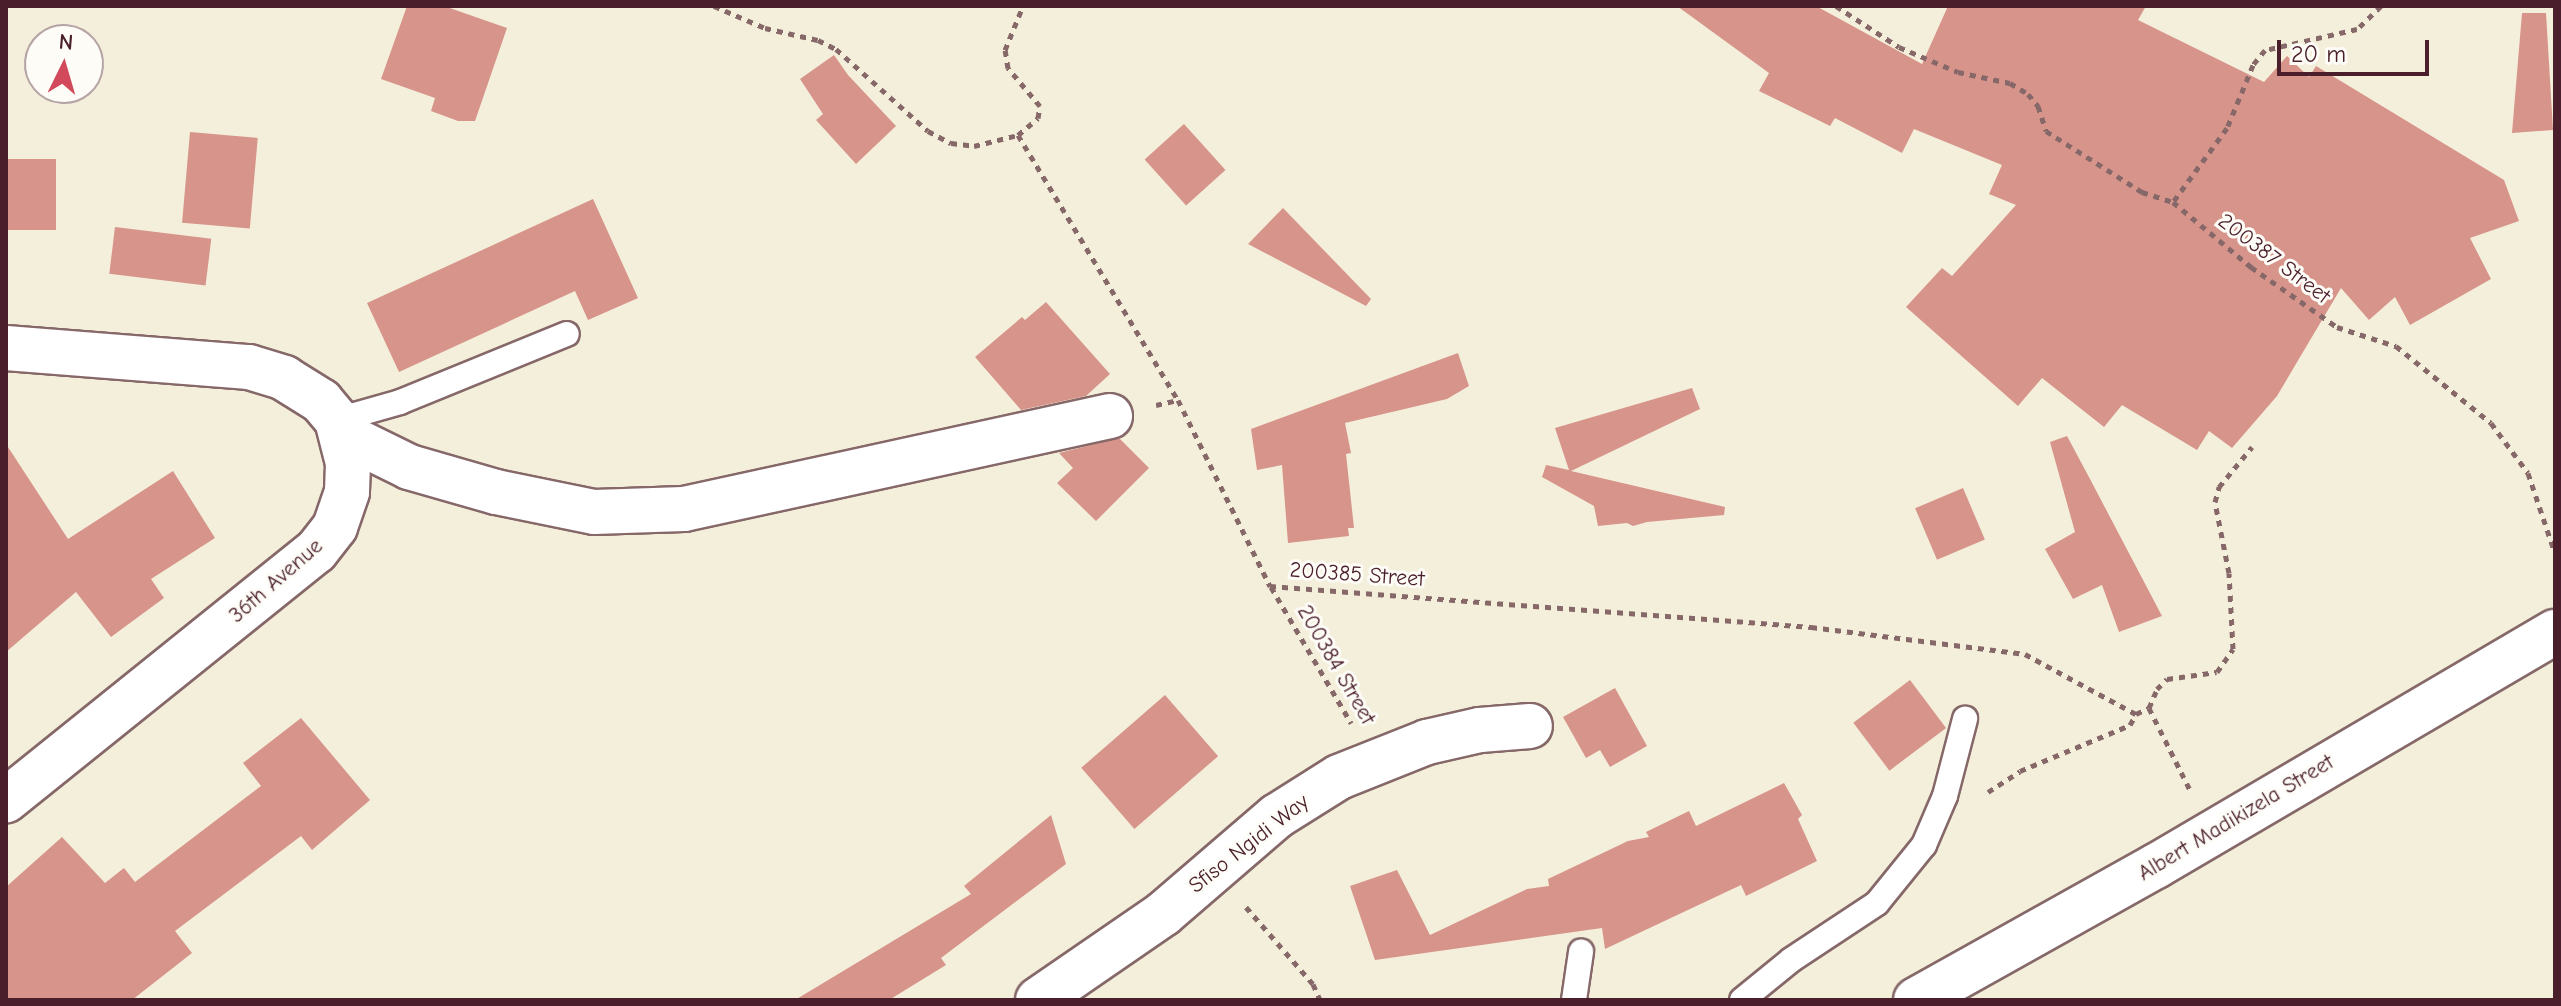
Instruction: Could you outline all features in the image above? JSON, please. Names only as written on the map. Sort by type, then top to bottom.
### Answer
[{"type":"street","points":[[6,348],[249,367],[296,385],[321,401],[340,427],[409,467],[496,492],[594,512],[684,509],[1110,416]]},
{"type":"street","name":"36th Avenue","points":[[6,800],[316,551],[335,527],[347,492],[348,463],[340,427]]},
{"type":"street","name":"Albert Madikizela Street","points":[[1916,1000],[2555,632]]},
{"type":"street","name":"Sfiso Ngidi Way","points":[[1038,1000],[1163,914],[1277,816],[1339,777],[1427,742],[1480,730],[1530,726]]},
{"type":"lane","points":[[340,427],[567,334]]},
{"type":"lane","points":[[1742,1000],[1791,960],[1877,903],[1924,845],[1945,796],[1965,719]]},
{"type":"lane","points":[[1574,1000],[1581,952]]},
{"type":"path","points":[[714,6],[765,28],[818,40],[836,49],[928,131],[951,143],[974,146],[1018,135],[1038,118],[1040,106],[1008,68],[1005,50],[1023,6]]},
{"type":"path","name":"200387 Street","points":[[1836,6],[1899,47],[1958,72],[2010,83],[2033,100],[2046,131],[2142,192],[2173,202],[2251,267],[2337,327],[2396,346],[2491,423],[2528,473],[2555,553]]},
{"type":"path","points":[[2173,202],[2227,128],[2253,65],[2265,50],[2357,29],[2381,6]]},
{"type":"path","name":"200385 Street","points":[[1018,135],[1178,400],[1270,586],[1811,627],[2025,654],[2136,714],[2149,708]]},
{"type":"path","points":[[2211,832],[2149,708],[2157,689],[2167,679],[2217,672],[2233,649],[2229,573],[2215,502],[2219,487],[2252,447]]},
{"type":"path","name":"200384 Street","points":[[1270,586],[1373,762]]},
{"type":"path","points":[[1213,869],[1313,984],[1320,1000]]},
{"type":"building","points":[[407,6],[444,6],[507,28],[475,121],[458,121],[431,111],[435,98],[381,79]]},
{"type":"building","points":[[1677,6],[1816,6],[1922,64],[1948,6],[2146,6],[2138,20],[2264,82],[2287,56],[2309,77],[2316,66],[2504,180],[2519,221],[2470,238],[2491,279],[2410,325],[2395,297],[2369,320],[2341,288],[2277,396],[2232,448],[2209,431],[2197,450],[2122,405],[2104,427],[2042,378],[2018,406],[1906,307],[1942,268],[1952,276],[2016,205],[1989,194],[2002,165],[1914,129],[1902,153],[1835,118],[1830,126],[1759,91],[1769,73]]},
{"type":"building","points":[[2522,13],[2546,13],[2553,130],[2512,133]]},
{"type":"building","points":[[834,55],[848,75],[896,126],[856,164],[816,120],[823,114],[800,79]]},
{"type":"building","points":[[1184,124],[1225,170],[1186,206],[1145,159]]},
{"type":"building","points":[[190,132],[258,138],[250,229],[182,223]]},
{"type":"building","points":[[6,159],[56,159],[56,230],[6,230]]},
{"type":"building","points":[[593,199],[638,298],[588,320],[575,291],[399,372],[367,303]]},
{"type":"building","points":[[1283,208],[1371,299],[1366,306],[1248,244]]},
{"type":"building","points":[[115,227],[211,239],[206,285],[109,274]]},
{"type":"building","points":[[1046,302],[1110,374],[1086,396],[1021,410],[975,357],[1022,317],[1025,320]]},
{"type":"building","points":[[1458,353],[1469,386],[1447,399],[1345,423],[1351,453],[1346,454],[1354,528],[1348,528],[1349,536],[1288,543],[1282,465],[1257,470],[1251,429]]},
{"type":"building","points":[[1692,388],[1700,409],[1571,471],[1725,507],[1724,515],[1633,526],[1627,523],[1598,526],[1594,506],[1542,477],[1546,465],[1569,470],[1555,428]]},
{"type":"building","points":[[2067,436],[2162,616],[2119,632],[2102,585],[2073,599],[2045,549],[2075,532],[2050,442]]},
{"type":"building","points":[[1119,438],[1149,468],[1096,521],[1057,483],[1073,468],[1059,453]]},
{"type":"building","points":[[6,444],[68,539],[173,471],[215,538],[151,579],[164,598],[111,637],[76,592],[6,652]]},
{"type":"building","points":[[1963,488],[1985,540],[1937,560],[1915,508]]},
{"type":"building","points":[[1910,680],[1946,728],[1889,771],[1853,723]]},
{"type":"building","points":[[1615,688],[1647,746],[1610,767],[1600,750],[1586,758],[1563,717]]},
{"type":"building","points":[[1165,695],[1218,756],[1134,829],[1081,768]]},
{"type":"building","points":[[301,718],[370,800],[312,850],[301,836],[175,931],[192,953],[132,1000],[6,1000],[6,887],[62,837],[105,883],[124,868],[135,882],[261,786],[243,763]]},
{"type":"building","points":[[1784,783],[1802,815],[1798,819],[1817,861],[1746,896],[1741,885],[1605,949],[1602,928],[1375,960],[1350,886],[1397,870],[1430,935],[1527,889],[1549,886],[1548,879],[1628,841],[1649,837],[1646,832],[1689,811],[1696,826]]},
{"type":"building","points":[[1051,815],[1066,864],[941,958],[946,965],[889,1000],[795,1000],[971,894],[964,886]]}]
